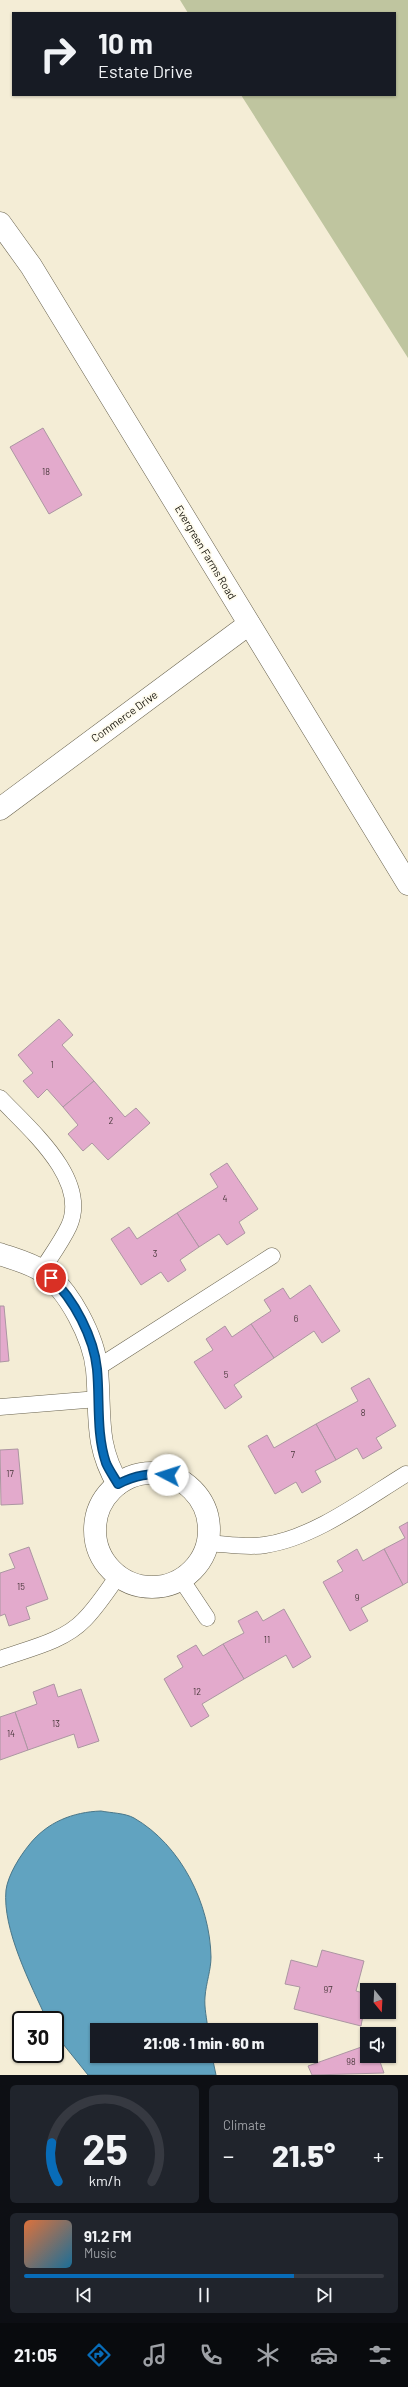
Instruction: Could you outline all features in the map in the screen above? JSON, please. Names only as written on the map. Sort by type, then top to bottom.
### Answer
[{"type":"street","name":"Evergreen Farms Road","points":[[0,223],[31,266],[408,884]]},
{"type":"street","name":"Commerce Drive","points":[[0,809],[249,624]]},
{"type":"street","points":[[0,1254],[42,1270],[61,1287],[77,1314],[90,1341],[97,1368],[101,1444],[107,1465],[118,1484]]},
{"type":"street","points":[[151,1473],[168,1475],[184,1482],[196,1494],[205,1509],[209,1526],[207,1543],[202,1558],[192,1570],[181,1579],[164,1586],[148,1587],[133,1584],[118,1576],[108,1566],[100,1552],[95,1537],[95,1522],[99,1508],[107,1494],[118,1484],[134,1476],[151,1473]]},
{"type":"lane","points":[[0,1098],[51,1154],[66,1175],[71,1189],[73,1209],[69,1225],[42,1270]]},
{"type":"lane","points":[[97,1368],[272,1256]]},
{"type":"lane","points":[[0,1407],[98,1398]]},
{"type":"lane","points":[[207,1543],[265,1545],[311,1531],[406,1474]]},
{"type":"lane","points":[[0,1658],[47,1643],[83,1621],[118,1576]]},
{"type":"lane","points":[[181,1579],[207,1618]]},
{"type":"green space","points":[[180,0],[408,0],[408,358],[242,96],[396,96],[396,12],[187,12]]},
{"type":"water","points":[[101,1811],[130,1816],[151,1830],[166,1844],[179,1860],[199,1897],[209,1937],[211,1957],[205,2001],[207,2023],[90,2023],[90,2063],[213,2063],[216,2075],[88,2075],[64,2045],[64,2011],[43,2011],[26,1974],[8,1922],[6,1905],[7,1884],[18,1860],[36,1837],[44,1830],[52,1824],[71,1816]]},
{"type":"building","points":[[43,428],[82,495],[49,514],[10,447]]},
{"type":"building","points":[[59,1019],[73,1035],[62,1045],[94,1081],[63,1107],[47,1089],[38,1098],[23,1081],[33,1073],[18,1055]]},
{"type":"building","points":[[94,1081],[125,1117],[136,1108],[150,1123],[108,1160],[92,1143],[83,1151],[68,1134],[78,1125],[63,1107]]},
{"type":"building","points":[[227,1163],[258,1209],[239,1222],[245,1233],[227,1245],[219,1234],[199,1247],[177,1213],[218,1187],[210,1174]]},
{"type":"building","points":[[177,1213],[199,1247],[180,1260],[186,1270],[168,1282],[161,1272],[141,1285],[111,1239],[129,1227],[137,1239]]},
{"type":"building","points":[[310,1285],[340,1331],[322,1343],[314,1331],[274,1358],[251,1324],[271,1311],[264,1300],[283,1288],[290,1299]]},
{"type":"building","points":[[0,1306],[4,1306],[9,1361],[0,1362]]},
{"type":"building","points":[[251,1324],[274,1358],[234,1385],[242,1397],[225,1409],[194,1362],[213,1350],[206,1339],[225,1326],[232,1337]]},
{"type":"building","points":[[369,1378],[396,1426],[376,1438],[382,1448],[363,1459],[357,1448],[336,1460],[316,1424],[358,1401],[351,1388]]},
{"type":"building","points":[[316,1424],[336,1460],[315,1471],[321,1482],[302,1493],[296,1482],[275,1494],[248,1446],[267,1435],[274,1448]]},
{"type":"building","points":[[18,1449],[23,1504],[1,1505],[0,1450]]},
{"type":"building","points":[[408,1522],[408,1582],[403,1585],[384,1549],[405,1538],[399,1527]]},
{"type":"building","points":[[29,1547],[48,1599],[26,1607],[30,1619],[9,1626],[5,1614],[0,1616],[0,1573],[15,1568],[9,1554]]},
{"type":"building","points":[[357,1549],[363,1561],[384,1549],[403,1585],[361,1608],[368,1621],[350,1631],[323,1582],[343,1571],[337,1561]]},
{"type":"building","points":[[284,1609],[311,1657],[293,1668],[286,1655],[244,1679],[223,1644],[244,1633],[238,1621],[257,1611],[263,1621]]},
{"type":"building","points":[[223,1644],[244,1679],[202,1704],[209,1716],[191,1727],[164,1679],[183,1667],[177,1656],[196,1645],[203,1656]]},
{"type":"building","points":[[54,1684],[58,1697],[81,1689],[99,1741],[78,1748],[74,1734],[28,1750],[15,1712],[37,1704],[33,1692]]},
{"type":"building","points":[[15,1712],[28,1750],[0,1760],[0,1717]]},
{"type":"building","points":[[322,1950],[364,1961],[356,1991],[360,1992],[360,2019],[362,2019],[361,2026],[294,2009],[300,1987],[285,1984],[291,1960],[317,1967]]},
{"type":"building","points":[[360,2047],[360,2063],[380,2063],[384,2073],[312,2075],[308,2066]]},
{"type":"route","points":[[51,1278],[61,1287],[77,1314],[90,1341],[97,1368],[101,1444],[107,1465],[118,1484],[134,1476],[151,1473],[168,1475]]}]
